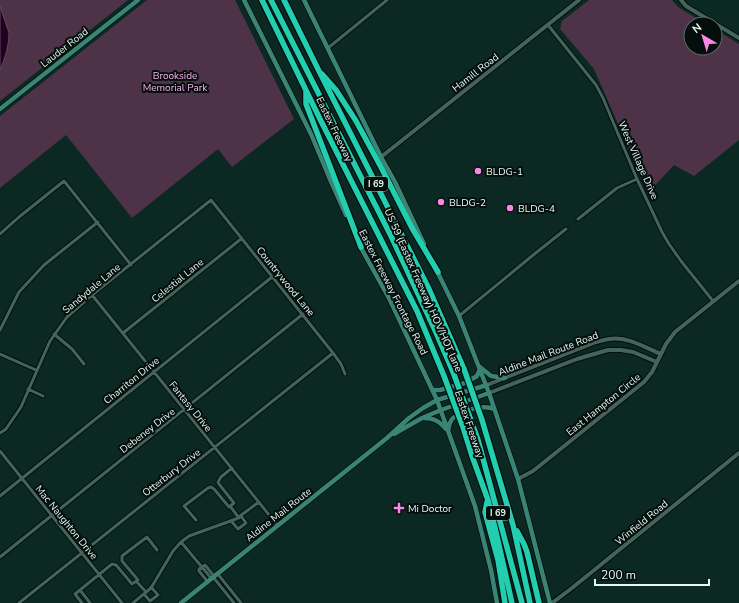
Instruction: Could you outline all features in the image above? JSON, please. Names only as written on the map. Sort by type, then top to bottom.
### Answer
[{"type":"highway","name":"Eastex Freeway","points":[[262,0],[417,311],[444,376],[488,500],[512,603]]},
{"type":"highway","name":"US 59 (Eastex Freeway) HOV/HOT lane","points":[[271,0],[392,236],[453,372],[478,440],[522,603]]},
{"type":"highway","name":"Eastex Freeway","points":[[284,0],[429,289],[464,369],[482,420],[513,525],[530,603]]},
{"type":"highway","points":[[318,69],[336,90],[356,121],[412,228],[438,272]]},
{"type":"highway","points":[[306,89],[306,104],[361,247]]},
{"type":"highway","points":[[488,500],[485,512],[498,560],[505,603]]},
{"type":"highway","points":[[513,525],[527,552],[539,603]]},
{"type":"main road","name":"Lauder Road","points":[[0,109],[138,0]]},
{"type":"main road","name":"Eastex Freeway Frontage Road","points":[[244,0],[311,134],[329,178],[361,247],[393,306],[437,400],[475,506],[492,570],[497,603]]},
{"type":"main road","points":[[304,0],[381,157],[395,182],[459,316],[487,385],[518,479],[551,603]]},
{"type":"main road","points":[[432,390],[440,390],[465,383],[477,376],[479,367]]},
{"type":"main road","points":[[479,367],[491,376],[505,378]]},
{"type":"main road","name":"Aldine Mail Route","points":[[181,603],[387,438],[401,424],[423,408],[437,400],[487,385]]},
{"type":"main road","name":"Aldine Mail Route","points":[[387,438],[422,418],[489,393]]},
{"type":"main road","points":[[448,432],[452,419],[462,413],[476,408],[491,407],[494,409]]},
{"type":"main road","points":[[422,418],[434,419],[448,432]]},
{"type":"street","points":[[328,48],[387,0]]},
{"type":"street","name":"Hamill Road","points":[[381,157],[579,0]]},
{"type":"street","points":[[681,0],[686,6],[739,38]]},
{"type":"street","name":"West Village Drive","points":[[548,25],[596,85],[662,232],[681,261],[713,302]]},
{"type":"street","points":[[578,219],[617,188],[637,179]]},
{"type":"street","points":[[0,234],[64,181],[131,265]]},
{"type":"street","name":"Countrywood Lane","points":[[211,200],[333,353],[341,364],[345,374]]},
{"type":"street","name":"Sandydale Lane","points":[[0,434],[21,407],[50,341],[67,317],[92,295],[211,200]]},
{"type":"street","points":[[0,330],[19,292],[44,265],[98,222]]},
{"type":"street","points":[[459,316],[566,229]]},
{"type":"street","name":"Celestial Lane","points":[[123,333],[241,239]]},
{"type":"street","name":"Charriton Drive","points":[[0,496],[272,277]]},
{"type":"street","name":"East Hampton Circle","points":[[518,479],[533,471],[644,382],[652,372],[666,344],[675,332],[739,281]]},
{"type":"street","name":"Fantasy Drive","points":[[92,295],[278,526]]},
{"type":"street","name":"Debeney Drive","points":[[0,557],[302,314]]},
{"type":"street","points":[[54,334],[72,349],[84,364]]},
{"type":"street","name":"Aldine Mail Route Road","points":[[487,385],[596,342],[608,339],[631,341],[661,354]]},
{"type":"street","points":[[628,351],[631,341]]},
{"type":"street","name":"Aldine Mail Route Road","points":[[489,393],[575,359],[608,350],[633,352],[657,362]]},
{"type":"street","points":[[572,352],[575,359]]},
{"type":"street","name":"Otterbury Drive","points":[[19,603],[333,353]]},
{"type":"street","points":[[0,354],[36,370]]},
{"type":"street","points":[[523,371],[526,379]]},
{"type":"street","points":[[28,389],[43,396]]},
{"type":"street","name":"Mac Naughton Drive","points":[[0,451],[122,603]]},
{"type":"street","name":"Winfield Road","points":[[551,603],[572,588],[739,453]]},
{"type":"street","points":[[214,489],[219,484],[218,482],[220,479],[232,468]]},
{"type":"street","points":[[219,484],[234,503],[230,506]]},
{"type":"street","points":[[196,520],[184,506],[207,488],[211,487],[246,523],[238,530],[232,522]]},
{"type":"street","points":[[133,603],[151,587],[173,551],[181,542],[189,536],[232,522],[259,502]]},
{"type":"street","points":[[151,587],[158,595],[150,601],[136,582],[138,580],[122,561],[122,556],[147,537],[157,550]]},
{"type":"street","points":[[181,542],[202,567]]},
{"type":"street","points":[[82,603],[75,594],[112,564],[116,565],[122,561]]},
{"type":"street","points":[[116,565],[132,584],[136,582]]},
{"type":"street","points":[[202,567],[205,565],[206,566],[212,577],[234,603]]},
{"type":"street","points":[[202,567],[199,571],[212,577],[241,603]]},
{"type":"street","points":[[80,590],[90,603]]},
{"type":"green space","points":[[0,0],[128,0],[0,101]]},
{"type":"green space","name":"Brookside Memorial Park","points":[[147,0],[235,0],[294,119],[232,167],[218,149],[132,218],[66,135],[0,188],[0,116]]},
{"type":"green space","points":[[589,0],[672,0],[678,7],[693,16],[683,16],[683,56],[723,56],[723,34],[739,44],[739,140],[694,176],[674,165],[648,193],[594,69],[560,29],[562,21]]},
{"type":"shaded area","points":[[0,6],[9,33],[4,61],[0,70]]},
{"type":"place","name":"BLDG-1","points":[[478,171]]},
{"type":"place","name":"BLDG-2","points":[[441,202]]},
{"type":"place","name":"BLDG-4","points":[[510,208]]},
{"type":"place","name":"Mi Doctor","points":[[399,508]]}]
